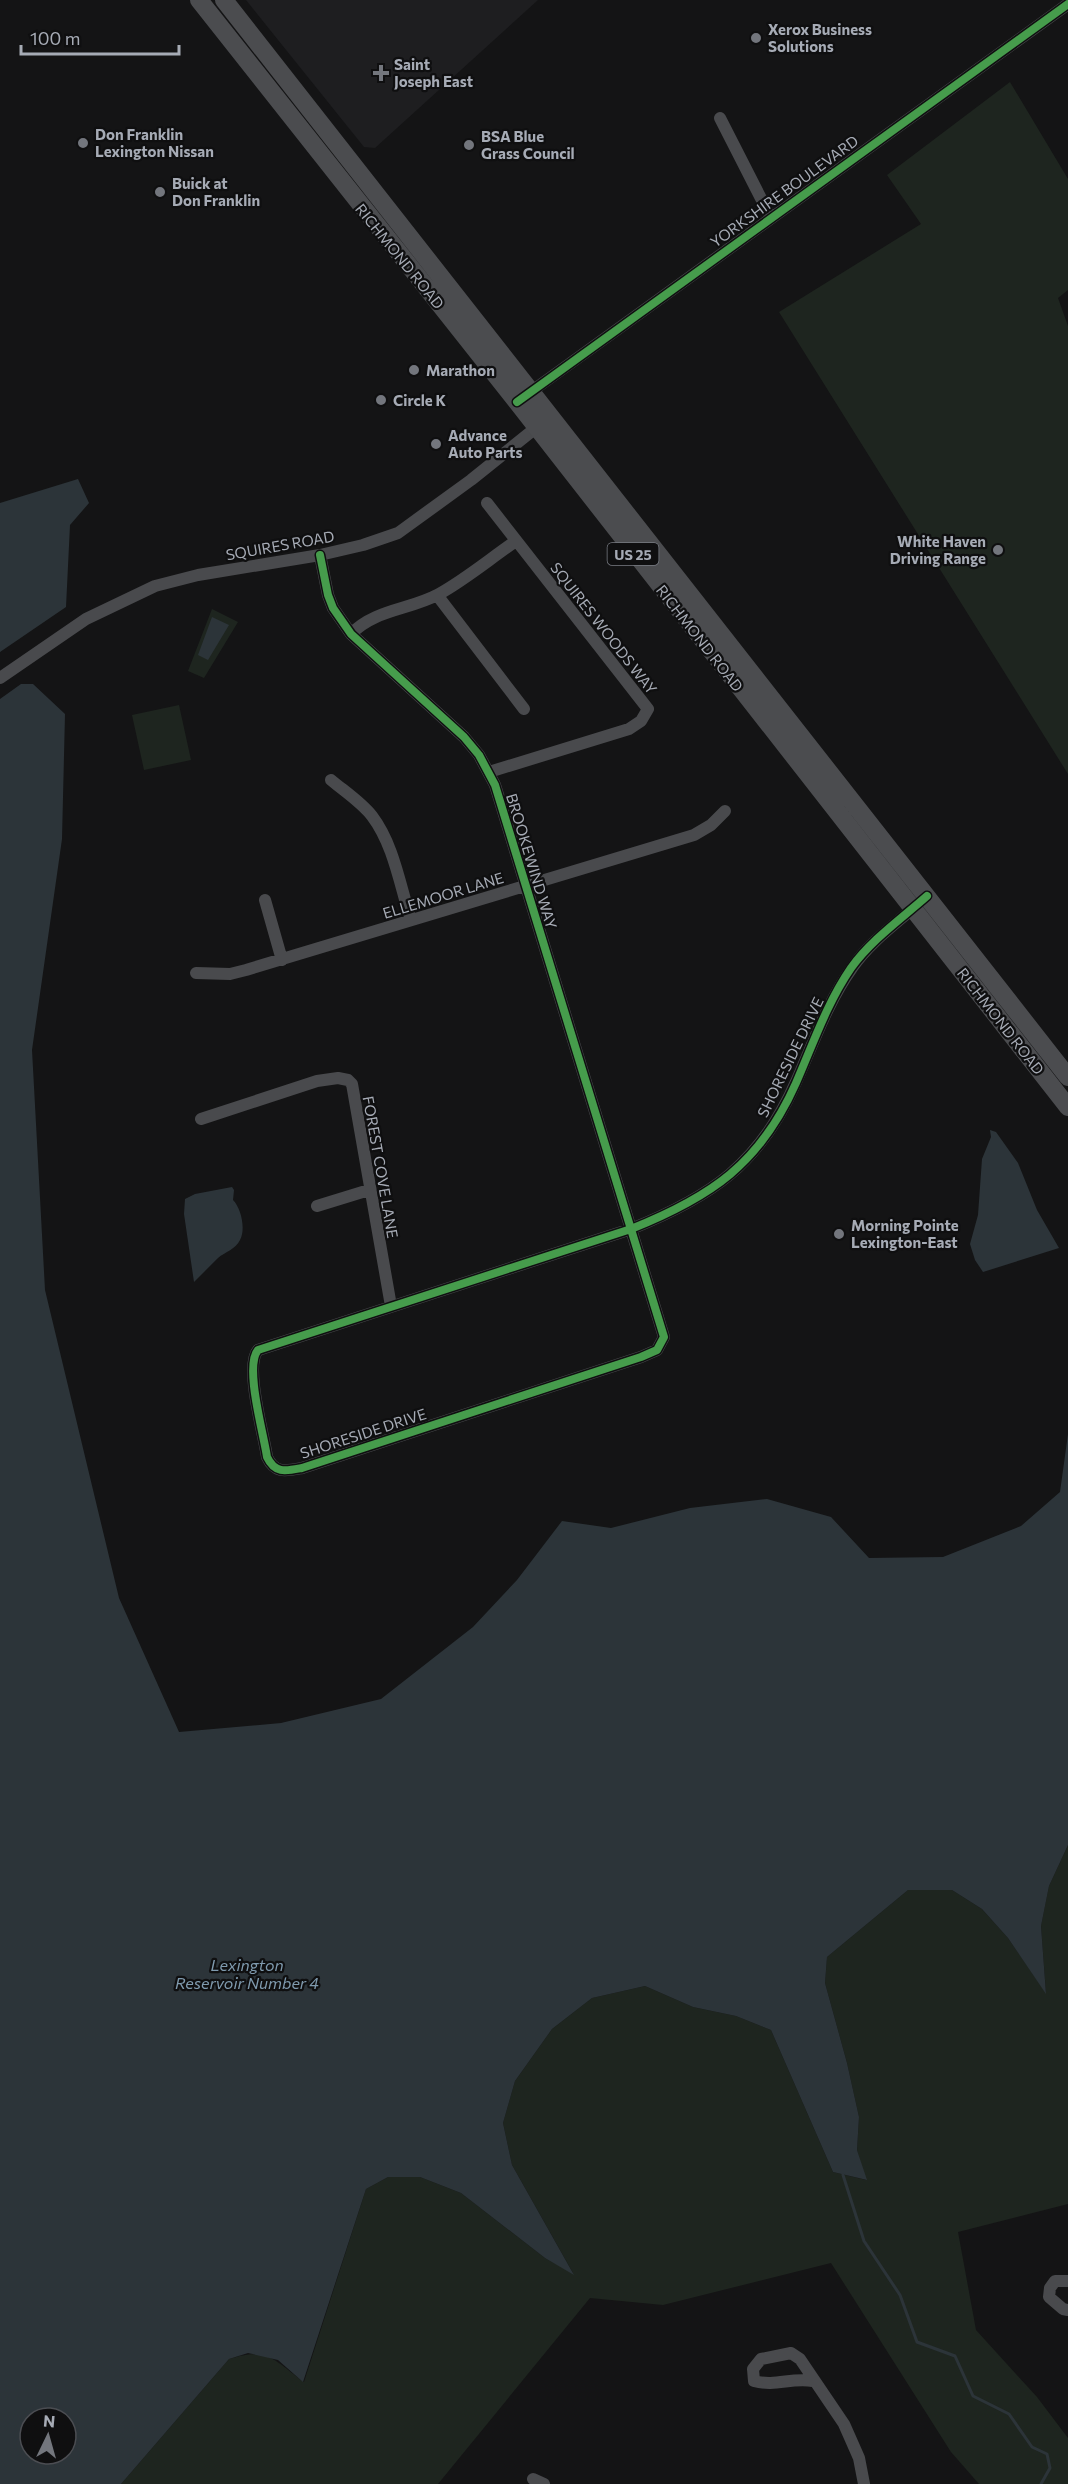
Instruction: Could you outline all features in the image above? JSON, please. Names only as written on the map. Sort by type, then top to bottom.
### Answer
[{"type":"highway","name":"RICHMOND ROAD","points":[[199,0],[524,397]]},
{"type":"highway","name":"RICHMOND ROAD","points":[[224,0],[543,422],[920,902],[1068,1077]]},
{"type":"highway","name":"RICHMOND ROAD","points":[[920,902],[1068,1107]]},
{"type":"street","name":"YORKSHIRE BOULEVARD","points":[[524,397],[1068,4]]},
{"type":"street","points":[[720,118],[771,218]]},
{"type":"street","name":"SQUIRES ROAD","points":[[0,678],[86,619],[154,585],[198,575],[320,555],[363,545],[398,533],[471,480],[543,422]]},
{"type":"street","name":"SQUIRES WOODS WAY","points":[[487,502],[648,709],[641,721],[629,729],[489,772]]},
{"type":"street","points":[[351,634],[359,625],[375,616],[437,595],[516,541]]},
{"type":"street","name":"BROOKEWIND WAY","points":[[320,555],[333,608],[351,634],[464,738],[479,755],[489,772],[502,806],[631,1229]]},
{"type":"street","points":[[437,595],[524,709]]},
{"type":"street","points":[[331,780],[365,808],[378,825],[392,858],[411,920]]},
{"type":"street","name":"ELLEMOOR LANE","points":[[196,973],[230,974],[282,960],[694,835],[711,825],[726,811]]},
{"type":"street","points":[[265,900],[282,960]]},
{"type":"street","name":"SHORESIDE DRIVE","points":[[631,1229],[664,1337],[657,1350],[302,1468],[287,1471],[273,1467],[267,1457],[253,1375],[255,1353],[262,1348],[631,1229],[675,1212],[703,1195],[750,1155],[773,1125],[788,1100],[831,1002],[847,976],[865,952],[920,902]]},
{"type":"street","name":"FOREST COVE LANE","points":[[201,1119],[317,1081],[338,1078],[348,1080],[352,1084],[391,1306]]},
{"type":"street","points":[[317,1206],[369,1190]]},
{"type":"street","points":[[1068,2281],[1055,2281],[1050,2288],[1049,2297],[1063,2309],[1068,2310]]},
{"type":"street","points":[[813,2381],[793,2379],[768,2385],[754,2381],[753,2369],[760,2360],[791,2353],[800,2359],[844,2424],[859,2458],[864,2484]]},
{"type":"shaded area","name":"Saint Joseph East","points":[[246,0],[538,0],[375,148],[364,147]]},
{"type":"shaded area","name":"White Haven Driving Range","points":[[1010,82],[1068,179],[1068,290],[1058,298],[1068,326],[1068,774],[779,312],[921,224],[887,175]]},
{"type":"shaded area","points":[[212,609],[238,622],[204,678],[188,671]]},
{"type":"shaded area","points":[[179,705],[191,760],[144,770],[132,715]]},
{"type":"shaded area","points":[[1068,1845],[1068,2204],[958,2232],[976,2330],[1037,2397],[1068,2438],[1068,2484],[979,2484],[951,2452],[831,2263],[663,2305],[590,2298],[438,2484],[121,2484],[229,2359],[242,2355],[262,2355],[278,2362],[304,2382],[366,2189],[388,2177],[420,2177],[461,2193],[545,2258],[573,2273],[512,2165],[503,2123],[515,2081],[552,2029],[592,1998],[645,1986],[693,2007],[736,2016],[771,2030],[833,2172],[866,2180],[857,2150],[859,2117],[825,1983],[827,1957],[908,1890],[952,1890],[982,1909],[1008,1938],[1046,1993],[1041,1926],[1049,1886]]},
{"type":"water","points":[[78,479],[89,503],[70,525],[66,607],[0,652],[0,503]]},
{"type":"water","points":[[212,617],[229,625],[208,660],[198,655]]},
{"type":"water","name":"Lexington Reservoir Number 4","points":[[21,684],[33,684],[65,714],[62,839],[32,1050],[45,1290],[119,1598],[179,1732],[281,1723],[381,1699],[473,1627],[517,1580],[562,1521],[611,1528],[690,1508],[767,1499],[831,1517],[869,1558],[943,1557],[1021,1526],[1060,1492],[1068,1434],[1068,1845],[1049,1886],[1041,1926],[1046,1994],[1008,1938],[982,1909],[952,1890],[908,1890],[827,1957],[825,1983],[859,2117],[857,2150],[867,2180],[833,2172],[771,2030],[736,2016],[693,2007],[645,1986],[592,1998],[552,2029],[515,2081],[503,2123],[512,2165],[574,2275],[545,2258],[461,2193],[420,2177],[388,2177],[366,2189],[303,2382],[278,2360],[248,2353],[229,2359],[121,2484],[0,2484],[0,699]]},
{"type":"water","points":[[990,1130],[996,1132],[1018,1163],[1037,1210],[1059,1248],[983,1272],[975,1260],[970,1244],[978,1215],[982,1159],[991,1137]]},
{"type":"water","points":[[232,1187],[233,1200],[242,1219],[243,1230],[240,1240],[194,1282],[184,1214],[185,1199],[195,1194]]},
{"type":"waterway","points":[[843,2175],[864,2241],[900,2295],[917,2342],[955,2356],[973,2396],[1009,2414],[1032,2447],[1047,2454],[1050,2468],[1041,2484]]},
{"type":"cycle path","points":[[517,402],[1068,4]]},
{"type":"cycle path","points":[[320,555],[333,608],[351,634],[464,737],[479,755],[495,785],[664,1337],[657,1350],[641,1357],[302,1468],[277,1469],[267,1457],[256,1401],[253,1370],[254,1358],[258,1350],[631,1229],[660,1217],[709,1190],[749,1156],[782,1111],[828,1009],[851,968],[877,939],[927,896]]},
{"type":"place","name":"Xerox Business Solutions","points":[[756,38]]},
{"type":"place","name":"Saint Joseph East","points":[[381,73]]},
{"type":"place","name":"Don Franklin Lexington Nissan","points":[[83,143]]},
{"type":"place","name":"BSA Blue Grass Council","points":[[469,145]]},
{"type":"place","name":"Buick at Don Franklin","points":[[160,192]]},
{"type":"place","name":"Marathon","points":[[414,370]]},
{"type":"place","name":"Circle K","points":[[381,400]]},
{"type":"place","name":"Advance Auto Parts","points":[[436,444]]},
{"type":"place","name":"White Haven Driving Range","points":[[998,550]]},
{"type":"place","name":"Morning Pointe Lexington-East","points":[[839,1234]]}]
